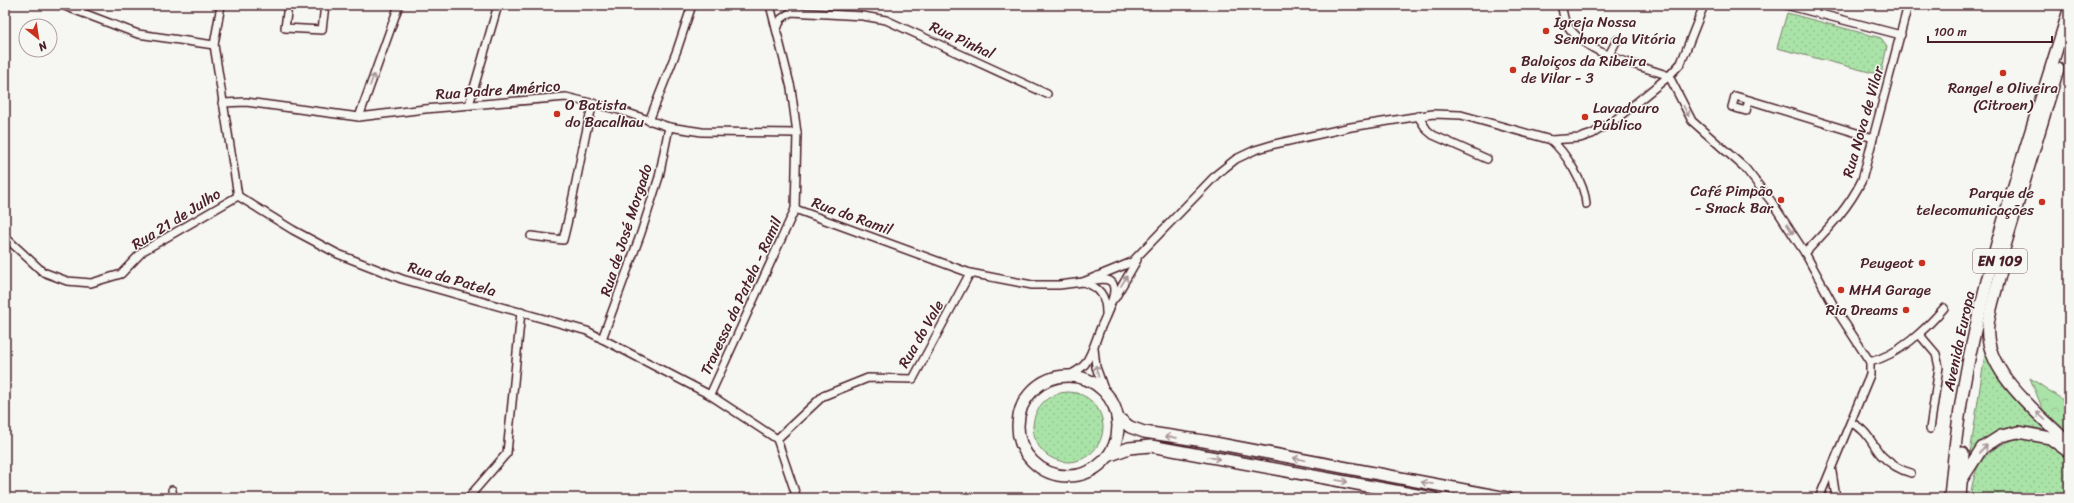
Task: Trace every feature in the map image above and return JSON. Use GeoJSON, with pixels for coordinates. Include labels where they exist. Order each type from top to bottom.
{"type":"FeatureCollection","features":[{"type":"Feature","properties":{"kind":"main road","name":"Avenida Europa"},"geometry":{"type":"LineString","coordinates":[[1950,498],[1962,401],[1970,354],[1984,293],[2030,132],[2069,10]]}},
{"type":"Feature","properties":{"kind":"main road","name":"Avenida Europa"},"geometry":{"type":"LineString","coordinates":[[1960,498],[1964,439],[1977,355],[1997,272],[2069,30]]}},
{"type":"Feature","properties":{"kind":"main road"},"geometry":{"type":"LineString","coordinates":[[2007,238],[1988,325],[1990,343],[1996,363],[2021,397],[2069,444]]}},
{"type":"Feature","properties":{"kind":"main road"},"geometry":{"type":"LineString","coordinates":[[1067,376],[1082,378],[1095,383],[1105,392],[1113,404],[1117,417],[1118,431],[1108,456],[1099,465],[1087,472],[1075,476],[1061,476],[1048,472],[1035,465],[1025,453],[1019,439],[1017,424],[1020,409],[1027,396],[1038,385],[1052,378],[1067,376]]}},
{"type":"Feature","properties":{"kind":"main road"},"geometry":{"type":"LineString","coordinates":[[1117,417],[1130,427],[1144,432],[1212,443],[1507,498]]}},
{"type":"Feature","properties":{"kind":"main road"},"geometry":{"type":"LineString","coordinates":[[1960,481],[1982,448],[2001,436],[2018,432],[2050,438],[2069,452]]}},
{"type":"Feature","properties":{"kind":"main road"},"geometry":{"type":"LineString","coordinates":[[1108,456],[1129,448],[1151,446],[1433,498]]}},
{"type":"Feature","properties":{"kind":"street"},"geometry":{"type":"LineString","coordinates":[[62,5],[138,34],[214,45]]}},
{"type":"Feature","properties":{"kind":"street"},"geometry":{"type":"LineString","coordinates":[[222,5],[214,45],[222,103],[238,196]]}},
{"type":"Feature","properties":{"kind":"street"},"geometry":{"type":"LineString","coordinates":[[288,5],[285,28],[322,30],[325,5]]}},
{"type":"Feature","properties":{"kind":"street"},"geometry":{"type":"LineString","coordinates":[[359,117],[399,5]]}},
{"type":"Feature","properties":{"kind":"street"},"geometry":{"type":"LineString","coordinates":[[469,105],[498,5]]}},
{"type":"Feature","properties":{"kind":"street"},"geometry":{"type":"LineString","coordinates":[[649,122],[677,50],[692,5]]}},
{"type":"Feature","properties":{"kind":"street","name":"Rua do Ramil"},"geometry":{"type":"LineString","coordinates":[[770,5],[791,88],[797,133],[795,208],[970,274],[1032,285],[1059,285],[1083,282]]}},
{"type":"Feature","properties":{"kind":"street"},"geometry":{"type":"LineString","coordinates":[[1561,5],[1566,23],[1580,39],[1609,55],[1669,76],[1692,121],[1745,168],[1771,201],[1805,253],[1841,319],[1870,362],[1870,375],[1832,470],[1819,498]]}},
{"type":"Feature","properties":{"kind":"street"},"geometry":{"type":"LineString","coordinates":[[1067,376],[1076,372],[1084,364],[1094,348],[1106,315],[1139,256],[1207,183],[1236,159],[1255,150],[1275,144],[1351,127],[1418,116],[1445,114],[1461,115],[1551,140],[1580,138],[1604,128],[1669,76],[1681,63],[1704,5]]}},
{"type":"Feature","properties":{"kind":"street"},"geometry":{"type":"LineString","coordinates":[[1786,5],[1901,35]]}},
{"type":"Feature","properties":{"kind":"street","name":"Rua Nova de Vilar"},"geometry":{"type":"LineString","coordinates":[[1805,253],[1840,216],[1852,200],[1862,180],[1908,5]]}},
{"type":"Feature","properties":{"kind":"street","name":"Rua Pinhal"},"geometry":{"type":"LineString","coordinates":[[776,29],[781,19],[791,12],[863,16],[886,20],[1047,94]]}},
{"type":"Feature","properties":{"kind":"street"},"geometry":{"type":"LineString","coordinates":[[1609,55],[1617,40]]}},
{"type":"Feature","properties":{"kind":"street","name":"Rua Padre Américo"},"geometry":{"type":"LineString","coordinates":[[222,103],[246,102],[359,117],[469,105],[566,97],[619,110],[649,122],[669,127],[702,132],[797,133]]}},
{"type":"Feature","properties":{"kind":"street"},"geometry":{"type":"LineString","coordinates":[[1749,100],[1873,138]]}},
{"type":"Feature","properties":{"kind":"street"},"geometry":{"type":"LineString","coordinates":[[531,236],[563,240],[573,202],[583,140],[593,104]]}},
{"type":"Feature","properties":{"kind":"street"},"geometry":{"type":"LineString","coordinates":[[1418,116],[1427,130],[1433,135],[1487,159]]}},
{"type":"Feature","properties":{"kind":"street","name":"Rua de José Morgado"},"geometry":{"type":"LineString","coordinates":[[602,339],[659,178],[669,127]]}},
{"type":"Feature","properties":{"kind":"street"},"geometry":{"type":"LineString","coordinates":[[1551,140],[1564,155],[1585,194],[1586,204]]}},
{"type":"Feature","properties":{"kind":"street","name":"Rua 21 de Julho"},"geometry":{"type":"LineString","coordinates":[[5,237],[43,272],[67,281],[91,283],[120,274],[143,251],[238,196]]}},
{"type":"Feature","properties":{"kind":"street","name":"Rua da Patela"},"geometry":{"type":"LineString","coordinates":[[238,196],[287,226],[338,254],[402,279],[587,331],[710,395],[777,439]]}},
{"type":"Feature","properties":{"kind":"street","name":"Travessa da Patela - Ramil"},"geometry":{"type":"LineString","coordinates":[[710,395],[795,208]]}},
{"type":"Feature","properties":{"kind":"street"},"geometry":{"type":"LineString","coordinates":[[1083,282],[1122,267],[1139,256]]}},
{"type":"Feature","properties":{"kind":"street","name":"Rua do Vale"},"geometry":{"type":"LineString","coordinates":[[777,439],[823,396],[868,378],[913,379],[970,274]]}},
{"type":"Feature","properties":{"kind":"street"},"geometry":{"type":"LineString","coordinates":[[1083,282],[1101,279],[1108,280],[1113,284],[1114,291],[1111,306]]}},
{"type":"Feature","properties":{"kind":"street"},"geometry":{"type":"LineString","coordinates":[[1083,282],[1095,286],[1103,295],[1106,305],[1106,315]]}},
{"type":"Feature","properties":{"kind":"street"},"geometry":{"type":"LineString","coordinates":[[1870,362],[1880,360],[1896,352],[1919,334],[1944,308]]}},
{"type":"Feature","properties":{"kind":"street"},"geometry":{"type":"LineString","coordinates":[[468,498],[507,453],[521,312]]}},
{"type":"Feature","properties":{"kind":"street"},"geometry":{"type":"LineString","coordinates":[[1919,334],[1936,354],[1939,367],[1930,429]]}},
{"type":"Feature","properties":{"kind":"street"},"geometry":{"type":"LineString","coordinates":[[1094,348],[1096,367],[1105,392]]}},
{"type":"Feature","properties":{"kind":"street"},"geometry":{"type":"LineString","coordinates":[[1851,423],[1858,426],[1868,435],[1881,455],[1893,465],[1911,473]]}},
{"type":"Feature","properties":{"kind":"street"},"geometry":{"type":"LineString","coordinates":[[777,439],[797,498]]}},
{"type":"Feature","properties":{"kind":"street"},"geometry":{"type":"LineString","coordinates":[[1832,470],[1836,498]]}},
{"type":"Feature","properties":{"kind":"green space"},"geometry":{"type":"Polygon","coordinates":[[[1787,13],[1881,38],[1887,46],[1881,75],[1777,48],[1787,13]]]}},
{"type":"Feature","properties":{"kind":"green space"},"geometry":{"type":"Polygon","coordinates":[[[1986,347],[2056,435],[2031,427],[2009,427],[1990,436],[1970,454],[1986,347]]]}},
{"type":"Feature","properties":{"kind":"green space"},"geometry":{"type":"Polygon","coordinates":[[[2030,378],[2069,404],[2069,433],[2043,410],[2030,378]]]}},
{"type":"Feature","properties":{"kind":"green space"},"geometry":{"type":"Polygon","coordinates":[[[1068,392],[1081,395],[1093,402],[1100,414],[1103,427],[1100,440],[1093,452],[1081,459],[1068,462],[1055,459],[1043,452],[1036,440],[1033,427],[1036,414],[1043,402],[1055,395],[1068,392]]]}},
{"type":"Feature","properties":{"kind":"green space"},"geometry":{"type":"Polygon","coordinates":[[[2015,439],[2045,442],[2057,449],[2069,460],[2069,498],[1970,498],[1974,476],[1982,460],[1995,448],[2015,439]]]}},
{"type":"Feature","properties":{"kind":"place","name":"Igreja Nossa Senhora da Vitória"},"geometry":{"type":"Point","coordinates":[1546,31]}},
{"type":"Feature","properties":{"kind":"place","name":"Baloiços da Ribeira de Vilar - 3"},"geometry":{"type":"Point","coordinates":[1513,70]}},
{"type":"Feature","properties":{"kind":"place","name":"Rangel e Oliveira (Citroen)"},"geometry":{"type":"Point","coordinates":[2003,73]}},
{"type":"Feature","properties":{"kind":"place","name":"O Batista do Bacalhau"},"geometry":{"type":"Point","coordinates":[557,114]}},
{"type":"Feature","properties":{"kind":"place","name":"Lavadouro Público"},"geometry":{"type":"Point","coordinates":[1585,117]}},
{"type":"Feature","properties":{"kind":"place","name":"Café Pimpão - Snack Bar"},"geometry":{"type":"Point","coordinates":[1781,200]}},
{"type":"Feature","properties":{"kind":"place","name":"Parque de telecomunicações"},"geometry":{"type":"Point","coordinates":[2042,202]}},
{"type":"Feature","properties":{"kind":"place","name":"Peugeot"},"geometry":{"type":"Point","coordinates":[1922,263]}},
{"type":"Feature","properties":{"kind":"place","name":"MHA Garage"},"geometry":{"type":"Point","coordinates":[1841,290]}},
{"type":"Feature","properties":{"kind":"place","name":"Ria Dreams"},"geometry":{"type":"Point","coordinates":[1906,310]}}]}
